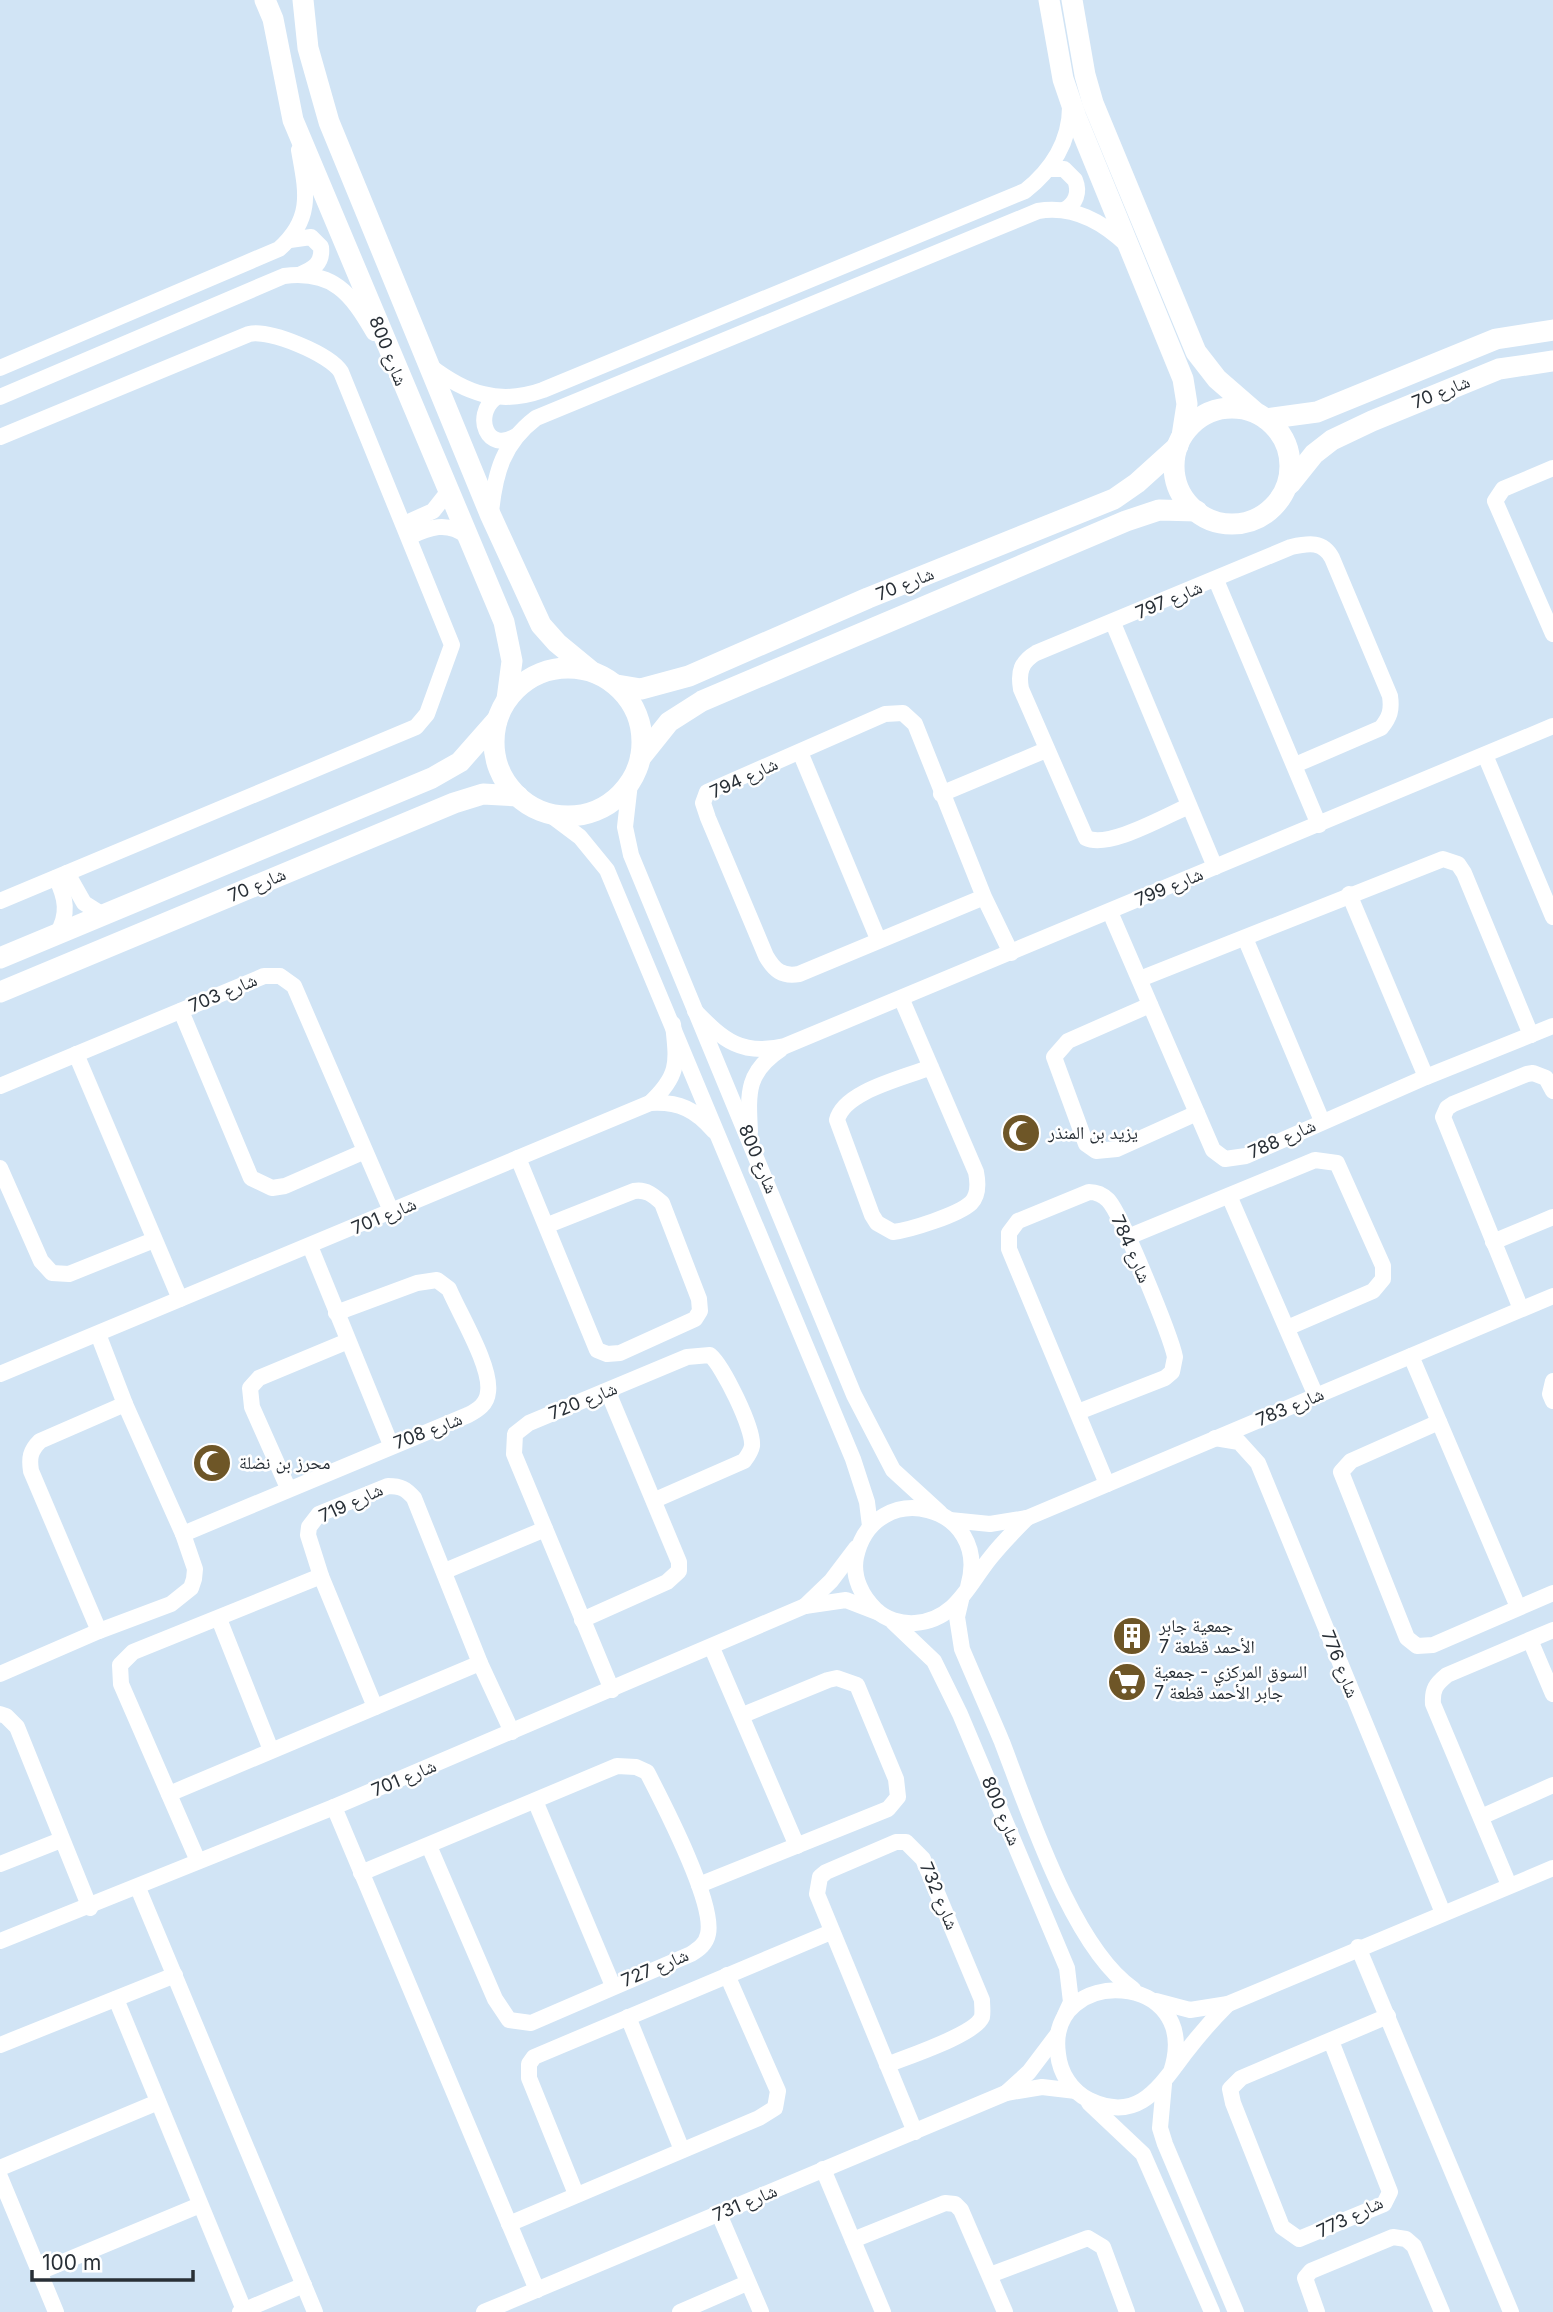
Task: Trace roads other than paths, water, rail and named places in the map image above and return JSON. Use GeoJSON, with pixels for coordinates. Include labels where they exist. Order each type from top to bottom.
{"type":"FeatureCollection","features":[{"type":"Feature","properties":{"kind":"main road","name":"شارع 800"},"geometry":{"type":"LineString","coordinates":[[265,0],[273,19],[293,120],[510,643],[512,680],[507,699]]}},
{"type":"Feature","properties":{"kind":"main road","name":"شارع 800"},"geometry":{"type":"LineString","coordinates":[[303,0],[308,48],[329,122],[490,514],[541,625],[557,643],[591,671]]}},
{"type":"Feature","properties":{"kind":"main road"},"geometry":{"type":"LineString","coordinates":[[1049,0],[1070,101],[1184,379],[1187,404],[1175,475],[1183,495],[1197,511],[1221,522],[1247,522],[1259,517],[1279,500],[1289,476],[1288,451],[1276,428],[1217,379],[1196,352],[1093,103],[1084,75],[1072,0]]}},
{"type":"Feature","properties":{"kind":"main road","name":"شارع 70"},"geometry":{"type":"LineString","coordinates":[[1261,416],[1317,412],[1496,339],[1553,330]]}},
{"type":"Feature","properties":{"kind":"main road"},"geometry":{"type":"LineString","coordinates":[[1499,369],[1521,353],[1553,348]]}},
{"type":"Feature","properties":{"kind":"main road","name":"شارع 70"},"geometry":{"type":"LineString","coordinates":[[1279,500],[1302,465],[1332,440],[1499,369],[1553,361]]}},
{"type":"Feature","properties":{"kind":"main road"},"geometry":{"type":"LineString","coordinates":[[1180,441],[1192,423],[1206,414],[1231,408],[1261,416]]}},
{"type":"Feature","properties":{"kind":"main road","name":"شارع 70"},"geometry":{"type":"LineString","coordinates":[[617,685],[641,689],[689,676],[868,598],[1114,499],[1146,475],[1180,441]]}},
{"type":"Feature","properties":{"kind":"main road","name":"شارع 70"},"geometry":{"type":"LineString","coordinates":[[641,757],[668,722],[715,695],[1126,521],[1159,510],[1197,511]]}},
{"type":"Feature","properties":{"kind":"main road"},"geometry":{"type":"LineString","coordinates":[[560,668],[591,671],[617,685],[628,697],[639,718],[643,741],[641,757],[630,783],[608,804],[579,815],[548,813],[517,796],[503,778],[495,755],[497,720],[507,699],[530,678],[560,668]]}},
{"type":"Feature","properties":{"kind":"main road","name":"شارع 70"},"geometry":{"type":"LineString","coordinates":[[0,958],[432,778],[460,762],[497,720]]}},
{"type":"Feature","properties":{"kind":"main road","name":"شارع 70"},"geometry":{"type":"LineString","coordinates":[[0,992],[454,803],[483,794],[517,796]]}},
{"type":"Feature","properties":{"kind":"street"},"geometry":{"type":"LineString","coordinates":[[429,365],[460,387],[495,398],[519,397],[556,385],[1025,191],[1048,169],[1064,142],[1070,101]]}},
{"type":"Feature","properties":{"kind":"street"},"geometry":{"type":"LineString","coordinates":[[290,240],[301,219],[307,194],[293,120]]}},
{"type":"Feature","properties":{"kind":"street"},"geometry":{"type":"LineString","coordinates":[[1048,169],[1064,169],[1075,180],[1077,195],[1072,204],[1064,210]]}},
{"type":"Feature","properties":{"kind":"street"},"geometry":{"type":"LineString","coordinates":[[495,398],[484,412],[484,429],[495,440],[506,441],[516,436],[536,418],[1030,214],[1064,210],[1099,223],[1128,246]]}},
{"type":"Feature","properties":{"kind":"street"},"geometry":{"type":"LineString","coordinates":[[0,368],[267,256],[290,240],[311,237],[321,247],[321,259],[317,266],[299,275],[269,282],[0,397]]}},
{"type":"Feature","properties":{"kind":"street"},"geometry":{"type":"LineString","coordinates":[[299,275],[314,276],[342,288],[355,301],[396,370]]}},
{"type":"Feature","properties":{"kind":"street"},"geometry":{"type":"LineString","coordinates":[[0,437],[249,334],[265,333],[325,357],[339,368],[452,645],[450,657],[421,724],[0,901]]}},
{"type":"Feature","properties":{"kind":"street"},"geometry":{"type":"LineString","coordinates":[[490,514],[498,468],[516,436]]}},
{"type":"Feature","properties":{"kind":"street"},"geometry":{"type":"LineString","coordinates":[[1553,468],[1503,489],[1495,501],[1553,634]]}},
{"type":"Feature","properties":{"kind":"street"},"geometry":{"type":"LineString","coordinates":[[407,531],[433,511],[448,492]]}},
{"type":"Feature","properties":{"kind":"street"},"geometry":{"type":"LineString","coordinates":[[407,531],[442,526],[456,529],[467,536]]}},
{"type":"Feature","properties":{"kind":"street","name":"شارع 797"},"geometry":{"type":"LineString","coordinates":[[1189,806],[1115,838],[1094,842],[1086,838],[1021,688],[1020,669],[1026,660],[1036,653],[1306,543],[1327,549],[1332,558],[1392,708],[1389,719],[1381,728],[1295,765]]}},
{"type":"Feature","properties":{"kind":"street"},"geometry":{"type":"LineString","coordinates":[[1216,580],[1319,825]]}},
{"type":"Feature","properties":{"kind":"street"},"geometry":{"type":"LineString","coordinates":[[1113,623],[1214,867]]}},
{"type":"Feature","properties":{"kind":"street","name":"شارع 794"},"geometry":{"type":"LineString","coordinates":[[984,897],[791,975],[773,968],[708,818],[703,803],[706,792],[885,714],[903,713],[915,724],[984,897],[1011,953]]}},
{"type":"Feature","properties":{"kind":"street","name":"شارع 799"},"geometry":{"type":"LineString","coordinates":[[695,1011],[720,1035],[747,1050],[785,1046],[902,1000],[1553,726]]}},
{"type":"Feature","properties":{"kind":"street"},"geometry":{"type":"LineString","coordinates":[[941,794],[1046,750]]}},
{"type":"Feature","properties":{"kind":"street"},"geometry":{"type":"LineString","coordinates":[[800,752],[878,939]]}},
{"type":"Feature","properties":{"kind":"street"},"geometry":{"type":"LineString","coordinates":[[1485,755],[1553,917]]}},
{"type":"Feature","properties":{"kind":"street","name":"شارع 800"},"geometry":{"type":"LineString","coordinates":[[630,783],[625,816],[627,839],[695,1011],[878,1445],[904,1483],[945,1516]]}},
{"type":"Feature","properties":{"kind":"street","name":"شارع 800"},"geometry":{"type":"LineString","coordinates":[[548,813],[580,838],[607,870],[853,1459],[867,1502],[870,1526]]}},
{"type":"Feature","properties":{"kind":"street"},"geometry":{"type":"LineString","coordinates":[[1140,979],[1432,861],[1443,859],[1458,864],[1531,1035]]}},
{"type":"Feature","properties":{"kind":"street"},"geometry":{"type":"LineString","coordinates":[[62,875],[83,903],[103,915]]}},
{"type":"Feature","properties":{"kind":"street"},"geometry":{"type":"LineString","coordinates":[[57,934],[64,919],[66,903],[62,875]]}},
{"type":"Feature","properties":{"kind":"street"},"geometry":{"type":"LineString","coordinates":[[1349,894],[1426,1077]]}},
{"type":"Feature","properties":{"kind":"street","name":"شارع 788"},"geometry":{"type":"LineString","coordinates":[[1110,912],[1213,1150],[1225,1159],[1246,1156],[1322,1121],[1553,1026]]}},
{"type":"Feature","properties":{"kind":"street"},"geometry":{"type":"LineString","coordinates":[[1245,938],[1322,1121]]}},
{"type":"Feature","properties":{"kind":"street","name":"شارع 703"},"geometry":{"type":"LineString","coordinates":[[0,1086],[272,974],[288,981],[391,1213]]}},
{"type":"Feature","properties":{"kind":"street"},"geometry":{"type":"LineString","coordinates":[[902,1000],[931,1067],[976,1172],[976,1195],[962,1209],[893,1232],[877,1223],[872,1215],[837,1120],[840,1109],[857,1096],[931,1067]]}},
{"type":"Feature","properties":{"kind":"street"},"geometry":{"type":"LineString","coordinates":[[1150,1005],[1068,1041],[1054,1057],[1086,1144],[1096,1151],[1117,1149],[1197,1113]]}},
{"type":"Feature","properties":{"kind":"street"},"geometry":{"type":"LineString","coordinates":[[181,1011],[251,1178],[272,1188],[285,1186],[363,1152]]}},
{"type":"Feature","properties":{"kind":"street","name":"شارع 701"},"geometry":{"type":"LineString","coordinates":[[0,1374],[650,1103],[665,1090],[675,1072],[673,1024]]}},
{"type":"Feature","properties":{"kind":"street","name":"شارع 799"},"geometry":{"type":"LineString","coordinates":[[751,1142],[750,1088],[755,1071],[785,1046]]}},
{"type":"Feature","properties":{"kind":"street"},"geometry":{"type":"LineString","coordinates":[[76,1054],[180,1299]]}},
{"type":"Feature","properties":{"kind":"street"},"geometry":{"type":"LineString","coordinates":[[1521,1309],[1444,1125],[1445,1112],[1453,1104],[1527,1074],[1546,1078],[1553,1091]]}},
{"type":"Feature","properties":{"kind":"street","name":"شارع 701"},"geometry":{"type":"LineString","coordinates":[[650,1103],[669,1102],[686,1107],[703,1118],[722,1140]]}},
{"type":"Feature","properties":{"kind":"street"},"geometry":{"type":"LineString","coordinates":[[518,1158],[548,1225],[597,1350],[607,1354],[620,1353],[695,1319],[700,1311],[699,1299],[662,1203],[653,1195],[642,1190],[634,1191],[548,1225]]}},
{"type":"Feature","properties":{"kind":"street"},"geometry":{"type":"LineString","coordinates":[[1128,1237],[1230,1198],[1315,1160],[1331,1161],[1342,1169],[1383,1266],[1383,1279],[1373,1292],[1287,1328]]}},
{"type":"Feature","properties":{"kind":"street"},"geometry":{"type":"LineString","coordinates":[[2,1179],[41,1261],[52,1273],[69,1274],[154,1240]]}},
{"type":"Feature","properties":{"kind":"street","name":"شارع 784"},"geometry":{"type":"LineString","coordinates":[[1078,1412],[1166,1378],[1174,1365],[1173,1348],[1128,1237],[1107,1199],[1089,1192],[1018,1221],[1009,1233],[1009,1249],[1107,1484]]}},
{"type":"Feature","properties":{"kind":"street"},"geometry":{"type":"LineString","coordinates":[[1230,1198],[1316,1396]]}},
{"type":"Feature","properties":{"kind":"street"},"geometry":{"type":"LineString","coordinates":[[1493,1242],[1553,1217]]}},
{"type":"Feature","properties":{"kind":"street"},"geometry":{"type":"LineString","coordinates":[[310,1246],[391,1445]]}},
{"type":"Feature","properties":{"kind":"street","name":"شارع 708"},"geometry":{"type":"LineString","coordinates":[[183,1534],[478,1410],[486,1400],[488,1377],[449,1289],[437,1280],[417,1283],[337,1313]]}},
{"type":"Feature","properties":{"kind":"street","name":"شارع 783"},"geometry":{"type":"LineString","coordinates":[[945,1516],[990,1524],[1027,1518],[1553,1296]]}},
{"type":"Feature","properties":{"kind":"street"},"geometry":{"type":"LineString","coordinates":[[0,1674],[99,1631],[172,1604],[191,1588],[195,1569],[183,1534],[125,1404],[98,1334]]}},
{"type":"Feature","properties":{"kind":"street"},"geometry":{"type":"LineString","coordinates":[[288,1488],[252,1407],[250,1388],[259,1378],[348,1341]]}},
{"type":"Feature","properties":{"kind":"street","name":"شارع 720"},"geometry":{"type":"LineString","coordinates":[[612,1690],[514,1454],[515,1434],[529,1423],[700,1354],[710,1355],[723,1369],[749,1433],[752,1444],[750,1453],[744,1461],[655,1500]]}},
{"type":"Feature","properties":{"kind":"street"},"geometry":{"type":"LineString","coordinates":[[1411,1356],[1518,1607]]}},
{"type":"Feature","properties":{"kind":"street"},"geometry":{"type":"LineString","coordinates":[[1553,1381],[1550,1394],[1553,1401]]}},
{"type":"Feature","properties":{"kind":"street"},"geometry":{"type":"LineString","coordinates":[[582,1620],[675,1577],[679,1562],[608,1392]]}},
{"type":"Feature","properties":{"kind":"street"},"geometry":{"type":"LineString","coordinates":[[99,1631],[32,1471],[30,1460],[40,1441],[125,1404]]}},
{"type":"Feature","properties":{"kind":"street"},"geometry":{"type":"LineString","coordinates":[[1439,1422],[1351,1461],[1341,1472],[1407,1638],[1417,1646],[1433,1645],[1553,1593]]}},
{"type":"Feature","properties":{"kind":"street","name":"شارع 776"},"geometry":{"type":"LineString","coordinates":[[1215,1438],[1239,1442],[1258,1463],[1443,1913]]}},
{"type":"Feature","properties":{"kind":"street","name":"شارع 719"},"geometry":{"type":"LineString","coordinates":[[375,1707],[321,1576],[308,1535],[313,1520],[319,1514],[388,1486],[403,1487],[414,1498],[480,1663],[512,1732]]}},
{"type":"Feature","properties":{"kind":"street"},"geometry":{"type":"LineString","coordinates":[[903,1508],[922,1508],[945,1516],[959,1528],[970,1550],[972,1575],[965,1594],[947,1614],[928,1622],[908,1624],[883,1615],[865,1598],[857,1581],[855,1562],[859,1544],[870,1526],[885,1514],[903,1508]]}},
{"type":"Feature","properties":{"kind":"street","name":"شارع 783"},"geometry":{"type":"LineString","coordinates":[[965,1594],[990,1558],[1027,1518]]}},
{"type":"Feature","properties":{"kind":"street"},"geometry":{"type":"LineString","coordinates":[[445,1571],[545,1529]]}},
{"type":"Feature","properties":{"kind":"street","name":"شارع 701"},"geometry":{"type":"LineString","coordinates":[[805,1606],[831,1581],[859,1544]]}},
{"type":"Feature","properties":{"kind":"street"},"geometry":{"type":"LineString","coordinates":[[198,1861],[121,1684],[120,1665],[133,1652],[321,1576]]}},
{"type":"Feature","properties":{"kind":"street","name":"شارع 800"},"geometry":{"type":"LineString","coordinates":[[965,1594],[957,1617],[962,1649],[1064,1893],[1093,1949],[1118,1978],[1144,1995]]}},
{"type":"Feature","properties":{"kind":"street","name":"شارع 701"},"geometry":{"type":"LineString","coordinates":[[0,1941],[90,1908],[198,1861],[334,1807],[712,1648],[805,1606],[846,1600],[883,1615]]}},
{"type":"Feature","properties":{"kind":"street","name":"شارع 800"},"geometry":{"type":"LineString","coordinates":[[883,1615],[914,1639],[934,1661],[960,1714],[1067,1968],[1070,2002],[1061,2027]]}},
{"type":"Feature","properties":{"kind":"street"},"geometry":{"type":"LineString","coordinates":[[219,1619],[271,1750]]}},
{"type":"Feature","properties":{"kind":"street"},"geometry":{"type":"LineString","coordinates":[[1509,1885],[1433,1704],[1433,1693],[1436,1684],[1447,1675],[1553,1630]]}},
{"type":"Feature","properties":{"kind":"street"},"geometry":{"type":"LineString","coordinates":[[1530,1640],[1553,1694]]}},
{"type":"Feature","properties":{"kind":"street"},"geometry":{"type":"LineString","coordinates":[[712,1648],[797,1846]]}},
{"type":"Feature","properties":{"kind":"street"},"geometry":{"type":"LineString","coordinates":[[169,1794],[480,1663]]}},
{"type":"Feature","properties":{"kind":"street"},"geometry":{"type":"LineString","coordinates":[[699,1885],[888,1809],[898,1797],[896,1779],[861,1690],[837,1678],[743,1716]]}},
{"type":"Feature","properties":{"kind":"street"},"geometry":{"type":"LineString","coordinates":[[0,1714],[18,1727],[90,1908]]}},
{"type":"Feature","properties":{"kind":"street","name":"شارع 727"},"geometry":{"type":"LineString","coordinates":[[361,1873],[536,1803],[617,1766],[636,1767],[650,1779],[699,1885],[709,1928],[708,1937],[700,1948],[531,2023],[509,2021],[495,1999],[429,1846]]}},
{"type":"Feature","properties":{"kind":"street"},"geometry":{"type":"LineString","coordinates":[[1481,1816],[1553,1785]]}},
{"type":"Feature","properties":{"kind":"street"},"geometry":{"type":"LineString","coordinates":[[536,1803],[613,1986]]}},
{"type":"Feature","properties":{"kind":"street"},"geometry":{"type":"LineString","coordinates":[[334,1807],[537,2290]]}},
{"type":"Feature","properties":{"kind":"street"},"geometry":{"type":"LineString","coordinates":[[0,1864],[61,1840]]}},
{"type":"Feature","properties":{"kind":"street","name":"شارع 732"},"geometry":{"type":"LineString","coordinates":[[887,2065],[971,2030],[981,2018],[982,2000],[919,1851],[906,1842],[896,1842],[826,1872],[820,1878],[817,1894],[831,1932],[915,2132]]}},
{"type":"Feature","properties":{"kind":"street"},"geometry":{"type":"LineString","coordinates":[[1212,2312],[1143,2154],[1126,2135],[1079,2094],[1059,2064],[1061,2027],[1082,1999],[1109,1989],[1144,1995],[1190,2010],[1228,2004],[1358,1947],[1553,1868]]}},
{"type":"Feature","properties":{"kind":"street"},"geometry":{"type":"LineString","coordinates":[[138,1888],[316,2312]]}},
{"type":"Feature","properties":{"kind":"street"},"geometry":{"type":"LineString","coordinates":[[576,2194],[529,2078],[529,2064],[541,2053],[831,1932]]}},
{"type":"Feature","properties":{"kind":"street"},"geometry":{"type":"LineString","coordinates":[[1358,1947],[1511,2312]]}},
{"type":"Feature","properties":{"kind":"street"},"geometry":{"type":"LineString","coordinates":[[0,2045],[175,1975]]}},
{"type":"Feature","properties":{"kind":"street"},"geometry":{"type":"LineString","coordinates":[[509,2224],[768,2113],[778,2099],[778,2091],[727,1975]]}},
{"type":"Feature","properties":{"kind":"street"},"geometry":{"type":"LineString","coordinates":[[1144,1995],[1161,2008],[1174,2032],[1175,2059],[1167,2078],[1160,2129],[1236,2312]]}},
{"type":"Feature","properties":{"kind":"street"},"geometry":{"type":"LineString","coordinates":[[116,1998],[242,2311],[304,2285]]}},
{"type":"Feature","properties":{"kind":"street"},"geometry":{"type":"LineString","coordinates":[[1079,2094],[1098,2104],[1116,2107],[1134,2105],[1151,2097],[1206,2027],[1228,2004]]}},
{"type":"Feature","properties":{"kind":"street"},"geometry":{"type":"LineString","coordinates":[[628,2017],[682,2150]]}},
{"type":"Feature","properties":{"kind":"street","name":"شارع 773"},"geometry":{"type":"LineString","coordinates":[[1331,2041],[1390,2192],[1384,2204],[1298,2239],[1282,2227],[1233,2104],[1230,2089],[1241,2078],[1388,2017]]}},
{"type":"Feature","properties":{"kind":"street","name":"شارع 731"},"geometry":{"type":"LineString","coordinates":[[1006,2093],[1029,2072],[1061,2027]]}},
{"type":"Feature","properties":{"kind":"street","name":"شارع 731"},"geometry":{"type":"LineString","coordinates":[[484,2312],[1006,2093],[1042,2087],[1079,2094]]}},
{"type":"Feature","properties":{"kind":"street"},"geometry":{"type":"LineString","coordinates":[[0,2168],[158,2102]]}},
{"type":"Feature","properties":{"kind":"street"},"geometry":{"type":"LineString","coordinates":[[823,2169],[883,2312]]}},
{"type":"Feature","properties":{"kind":"street"},"geometry":{"type":"LineString","coordinates":[[0,2177],[56,2312]]}},
{"type":"Feature","properties":{"kind":"street"},"geometry":{"type":"LineString","coordinates":[[853,2240],[945,2203],[954,2204],[961,2210],[1005,2312]]}},
{"type":"Feature","properties":{"kind":"street"},"geometry":{"type":"LineString","coordinates":[[39,2272],[200,2204]]}},
{"type":"Feature","properties":{"kind":"street"},"geometry":{"type":"LineString","coordinates":[[719,2214],[761,2312]]}},
{"type":"Feature","properties":{"kind":"street"},"geometry":{"type":"LineString","coordinates":[[1317,2312],[1305,2278],[1311,2271],[1393,2237],[1406,2239],[1414,2246],[1442,2312]]}},
{"type":"Feature","properties":{"kind":"street"},"geometry":{"type":"LineString","coordinates":[[990,2275],[1087,2238],[1103,2247],[1127,2312]]}},
{"type":"Feature","properties":{"kind":"street"},"geometry":{"type":"LineString","coordinates":[[680,2312],[747,2283]]}},
{"type":"Feature","properties":{"kind":"place","name":"يزيد بن المنذر"},"geometry":{"type":"Point","coordinates":[1021,1133]}},
{"type":"Feature","properties":{"kind":"place","name":"محرز بن نضلة"},"geometry":{"type":"Point","coordinates":[212,1463]}},
{"type":"Feature","properties":{"kind":"place","name":"جمعية جابر الأحمد قطعة 7"},"geometry":{"type":"Point","coordinates":[1132,1636]}},
{"type":"Feature","properties":{"kind":"place","name":"السوق المركزي - جمعية جابر الأحمد قطعة 7"},"geometry":{"type":"Point","coordinates":[1127,1682]}}]}
